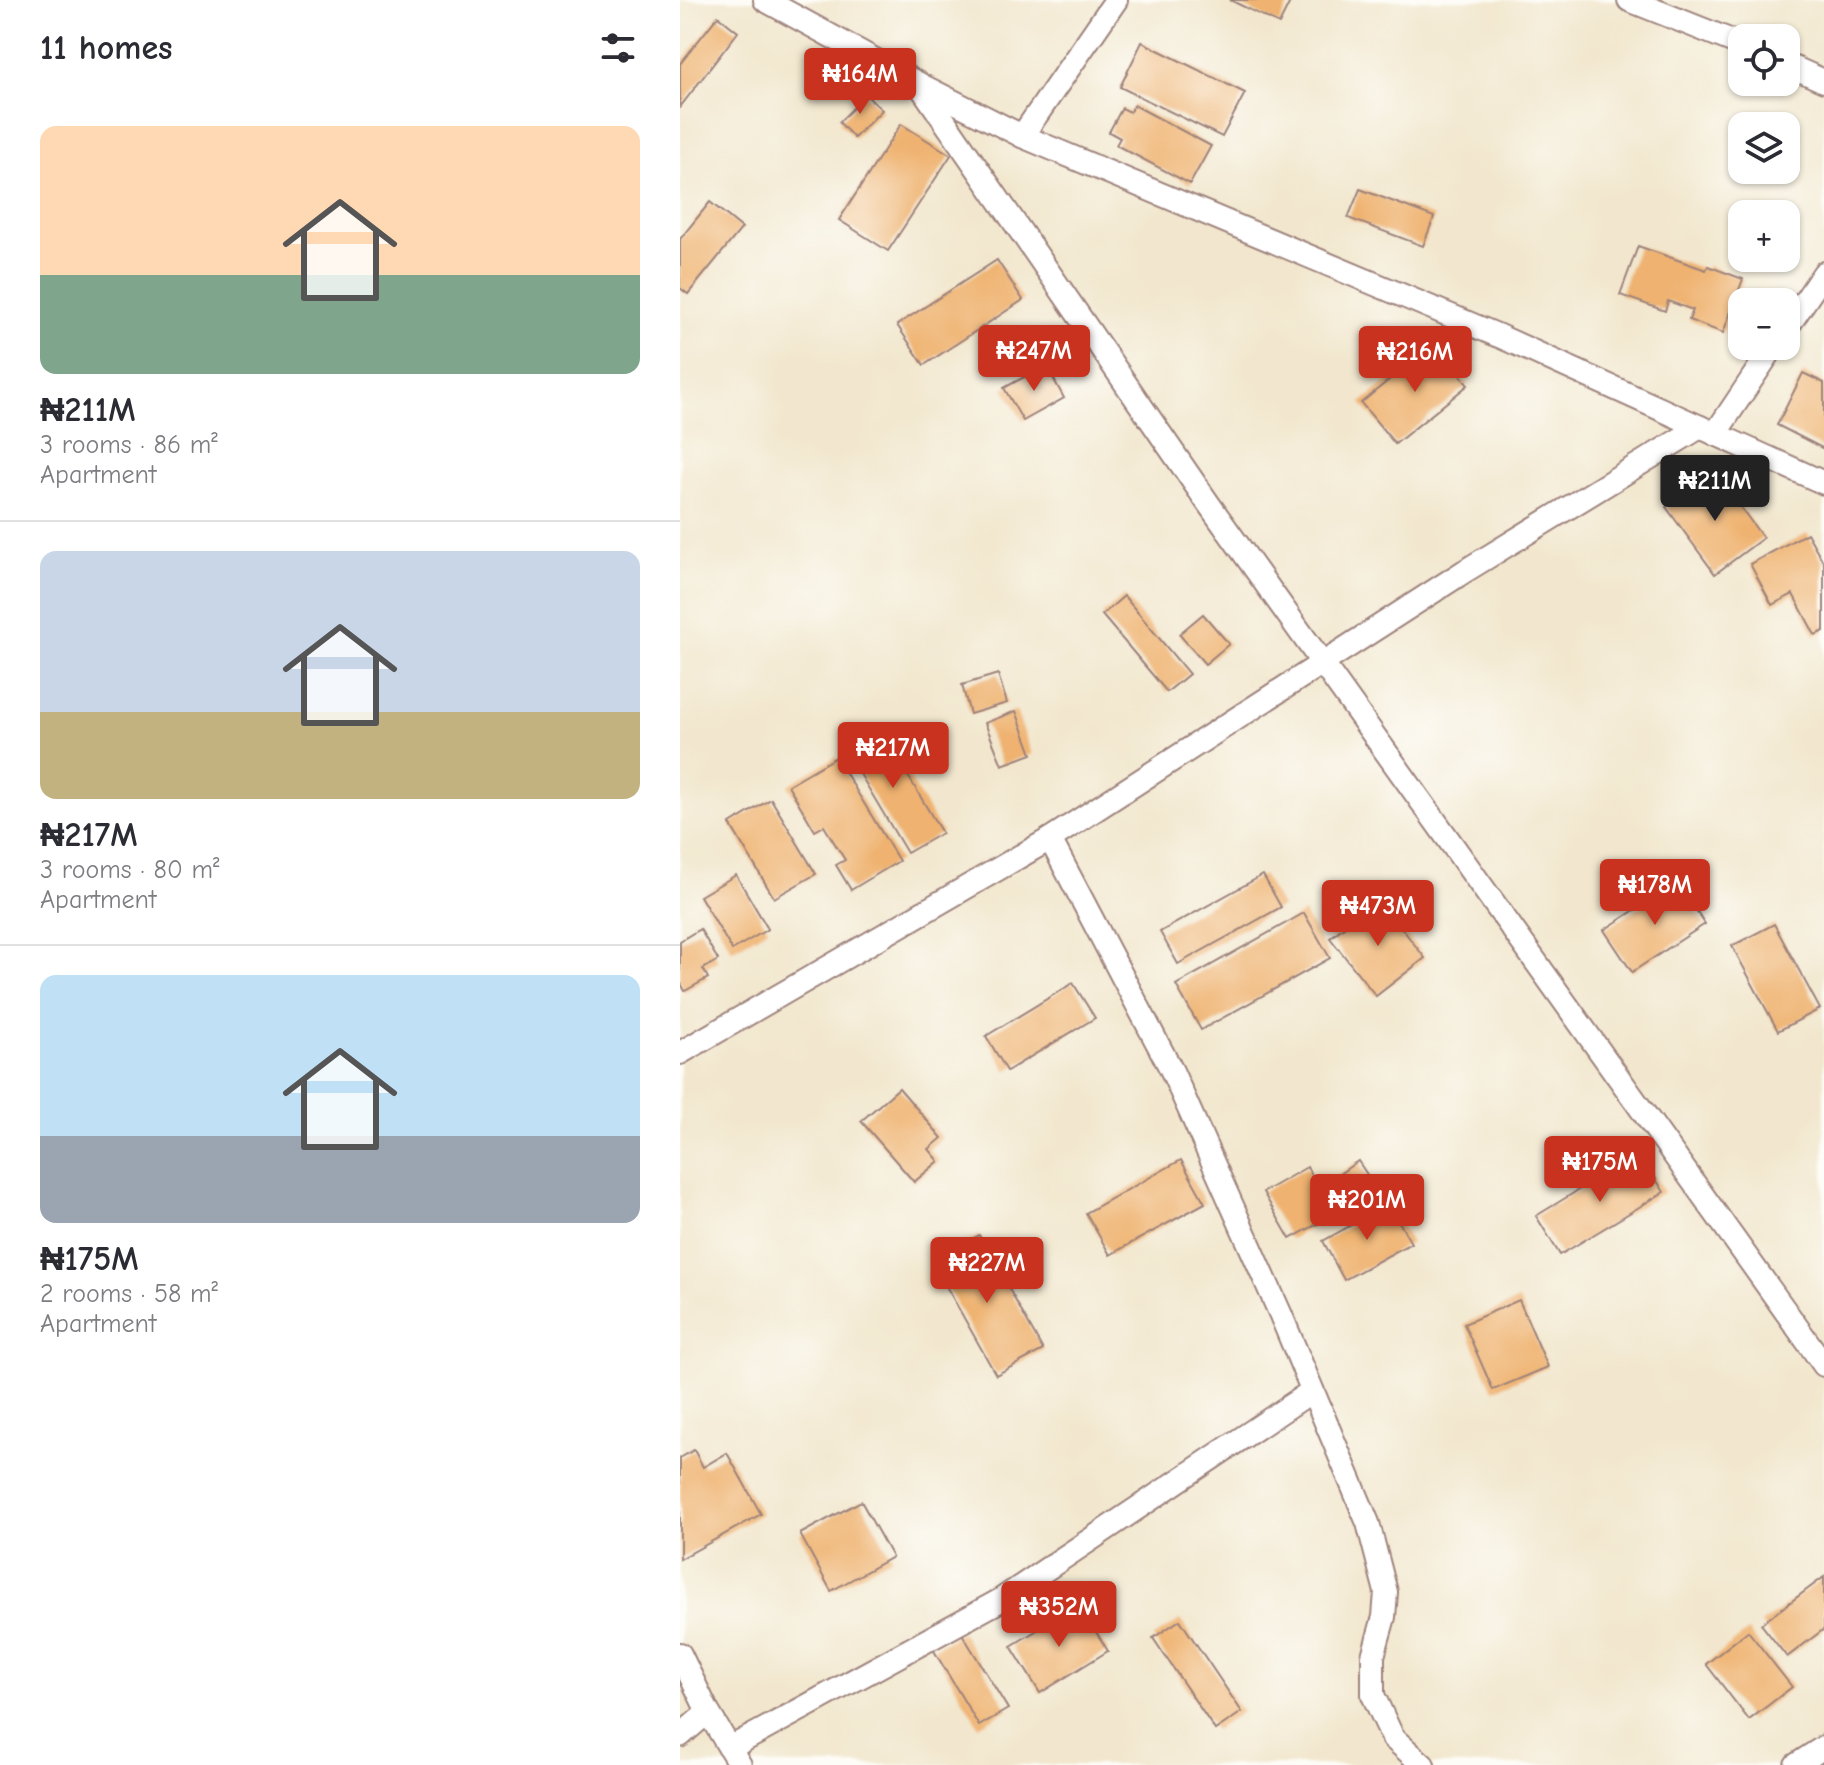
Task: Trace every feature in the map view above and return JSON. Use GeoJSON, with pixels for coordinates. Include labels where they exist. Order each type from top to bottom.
{"type":"FeatureCollection","features":[{"type":"Feature","properties":{"kind":"street"},"geometry":{"type":"LineString","coordinates":[[765,0],[1022,136],[1499,336],[1824,483]]}},
{"type":"Feature","properties":{"kind":"street"},"geometry":{"type":"LineString","coordinates":[[1022,136],[1116,0]]}},
{"type":"Feature","properties":{"kind":"street"},"geometry":{"type":"LineString","coordinates":[[1629,0],[1728,39]]}},
{"type":"Feature","properties":{"kind":"street"},"geometry":{"type":"LineString","coordinates":[[1800,70],[1824,81]]}},
{"type":"Feature","properties":{"kind":"street"},"geometry":{"type":"LineString","coordinates":[[919,84],[1208,503],[1824,1365]]}},
{"type":"Feature","properties":{"kind":"street"},"geometry":{"type":"LineString","coordinates":[[1800,308],[1824,273]]}},
{"type":"Feature","properties":{"kind":"street"},"geometry":{"type":"LineString","coordinates":[[680,1053],[1050,839],[1321,662],[1708,430],[1763,360]]}},
{"type":"Feature","properties":{"kind":"street"},"geometry":{"type":"LineString","coordinates":[[1050,839],[1172,1071],[1368,1523],[1386,1592],[1384,1617],[1373,1656],[1373,1695],[1393,1738],[1423,1765]]}},
{"type":"Feature","properties":{"kind":"street"},"geometry":{"type":"LineString","coordinates":[[680,1654],[708,1712],[735,1757],[999,1601],[1312,1391]]}},
{"type":"Feature","properties":{"kind":"street"},"geometry":{"type":"LineString","coordinates":[[680,1736],[708,1712]]}},
{"type":"Feature","properties":{"kind":"street"},"geometry":{"type":"LineString","coordinates":[[1796,1765],[1824,1747]]}},
{"type":"Feature","properties":{"kind":"building"},"geometry":{"type":"Polygon","coordinates":[[[1230,0],[1291,0],[1279,24],[1230,0]]]}},
{"type":"Feature","properties":{"kind":"building"},"geometry":{"type":"Polygon","coordinates":[[[718,16],[738,32],[680,107],[680,64],[718,16]]]}},
{"type":"Feature","properties":{"kind":"building"},"geometry":{"type":"Polygon","coordinates":[[[1142,42],[1245,93],[1222,137],[1120,87],[1142,42]]]}},
{"type":"Feature","properties":{"kind":"building"},"geometry":{"type":"Polygon","coordinates":[[[866,95],[882,110],[854,138],[839,122],[866,95]]]}},
{"type":"Feature","properties":{"kind":"building"},"geometry":{"type":"Polygon","coordinates":[[[1134,105],[1211,146],[1190,184],[1116,145],[1120,138],[1109,132],[1122,108],[1130,112],[1134,105]]]}},
{"type":"Feature","properties":{"kind":"building"},"geometry":{"type":"Polygon","coordinates":[[[901,124],[951,155],[888,251],[839,220],[901,124]]]}},
{"type":"Feature","properties":{"kind":"building"},"geometry":{"type":"Polygon","coordinates":[[[1360,189],[1434,217],[1423,246],[1348,218],[1360,189]]]}},
{"type":"Feature","properties":{"kind":"building"},"geometry":{"type":"Polygon","coordinates":[[[710,202],[742,228],[688,294],[680,288],[680,239],[710,202]]]}},
{"type":"Feature","properties":{"kind":"building"},"geometry":{"type":"Polygon","coordinates":[[[1638,246],[1706,270],[1708,266],[1743,279],[1740,288],[1728,288],[1728,320],[1723,333],[1689,320],[1693,310],[1668,301],[1665,311],[1620,295],[1638,246]]]}},
{"type":"Feature","properties":{"kind":"building"},"geometry":{"type":"Polygon","coordinates":[[[997,260],[1023,300],[924,365],[897,325],[997,260]]]}},
{"type":"Feature","properties":{"kind":"building"},"geometry":{"type":"Polygon","coordinates":[[[1434,343],[1468,385],[1395,444],[1361,403],[1434,343]]]}},
{"type":"Feature","properties":{"kind":"building"},"geometry":{"type":"Polygon","coordinates":[[[1046,365],[1064,398],[1023,421],[1004,388],[1046,365]]]}},
{"type":"Feature","properties":{"kind":"building"},"geometry":{"type":"Polygon","coordinates":[[[1803,373],[1824,383],[1824,449],[1777,425],[1803,373]]]}},
{"type":"Feature","properties":{"kind":"building"},"geometry":{"type":"Polygon","coordinates":[[[1715,472],[1763,538],[1715,574],[1666,507],[1715,472]]]}},
{"type":"Feature","properties":{"kind":"building"},"geometry":{"type":"Polygon","coordinates":[[[1807,533],[1824,563],[1824,631],[1815,635],[1793,594],[1772,605],[1750,564],[1807,533]]]}},
{"type":"Feature","properties":{"kind":"building"},"geometry":{"type":"Polygon","coordinates":[[[1124,596],[1189,674],[1167,692],[1102,615],[1124,596]]]}},
{"type":"Feature","properties":{"kind":"building"},"geometry":{"type":"Polygon","coordinates":[[[1203,614],[1229,644],[1205,664],[1179,634],[1203,614]]]}},
{"type":"Feature","properties":{"kind":"building"},"geometry":{"type":"Polygon","coordinates":[[[998,674],[1007,703],[970,714],[962,685],[998,674]]]}},
{"type":"Feature","properties":{"kind":"building"},"geometry":{"type":"Polygon","coordinates":[[[1016,711],[1032,754],[1002,765],[985,723],[1016,711]]]}},
{"type":"Feature","properties":{"kind":"building"},"geometry":{"type":"Polygon","coordinates":[[[879,727],[942,833],[907,853],[844,747],[879,727]]]}},
{"type":"Feature","properties":{"kind":"building"},"geometry":{"type":"Polygon","coordinates":[[[836,757],[899,861],[851,890],[836,865],[845,860],[824,826],[815,831],[788,785],[836,757]]]}},
{"type":"Feature","properties":{"kind":"building"},"geometry":{"type":"Polygon","coordinates":[[[771,799],[816,874],[774,898],[730,824],[771,799]]]}},
{"type":"Feature","properties":{"kind":"building"},"geometry":{"type":"Polygon","coordinates":[[[736,875],[768,929],[732,950],[700,896],[736,875]]]}},
{"type":"Feature","properties":{"kind":"building"},"geometry":{"type":"Polygon","coordinates":[[[1263,875],[1281,907],[1178,964],[1160,932],[1263,875]]]}},
{"type":"Feature","properties":{"kind":"building"},"geometry":{"type":"Polygon","coordinates":[[[1678,882],[1705,924],[1632,972],[1604,930],[1678,882]]]}},
{"type":"Feature","properties":{"kind":"building"},"geometry":{"type":"Polygon","coordinates":[[[1379,899],[1425,958],[1376,996],[1330,938],[1379,899]]]}},
{"type":"Feature","properties":{"kind":"building"},"geometry":{"type":"Polygon","coordinates":[[[1304,913],[1330,958],[1201,1030],[1176,985],[1304,913]]]}},
{"type":"Feature","properties":{"kind":"building"},"geometry":{"type":"Polygon","coordinates":[[[1774,924],[1820,1009],[1778,1031],[1732,946],[1774,924]]]}},
{"type":"Feature","properties":{"kind":"building"},"geometry":{"type":"Polygon","coordinates":[[[700,929],[718,960],[703,969],[708,978],[685,991],[680,982],[680,941],[700,929]]]}},
{"type":"Feature","properties":{"kind":"building"},"geometry":{"type":"Polygon","coordinates":[[[1073,983],[1095,1018],[1007,1071],[986,1036],[1073,983]]]}},
{"type":"Feature","properties":{"kind":"building"},"geometry":{"type":"Polygon","coordinates":[[[899,1088],[942,1138],[929,1149],[939,1161],[914,1182],[861,1121],[899,1088]]]}},
{"type":"Feature","properties":{"kind":"building"},"geometry":{"type":"Polygon","coordinates":[[[1639,1153],[1664,1192],[1560,1255],[1536,1216],[1639,1153]]]}},
{"type":"Feature","properties":{"kind":"building"},"geometry":{"type":"Polygon","coordinates":[[[1181,1160],[1205,1203],[1110,1255],[1086,1213],[1181,1160]]]}},
{"type":"Feature","properties":{"kind":"building"},"geometry":{"type":"Polygon","coordinates":[[[1358,1161],[1382,1197],[1352,1218],[1328,1182],[1358,1161]]]}},
{"type":"Feature","properties":{"kind":"building"},"geometry":{"type":"Polygon","coordinates":[[[1307,1167],[1334,1215],[1290,1239],[1263,1192],[1307,1167]]]}},
{"type":"Feature","properties":{"kind":"building"},"geometry":{"type":"Polygon","coordinates":[[[1389,1204],[1411,1243],[1344,1280],[1323,1241],[1389,1204]]]}},
{"type":"Feature","properties":{"kind":"building"},"geometry":{"type":"Polygon","coordinates":[[[979,1235],[1043,1350],[996,1375],[932,1261],[979,1235]]]}},
{"type":"Feature","properties":{"kind":"building"},"geometry":{"type":"Polygon","coordinates":[[[1519,1300],[1548,1367],[1493,1390],[1464,1324],[1519,1300]]]}},
{"type":"Feature","properties":{"kind":"building"},"geometry":{"type":"Polygon","coordinates":[[[694,1450],[703,1467],[727,1453],[761,1514],[680,1559],[680,1458],[694,1450]]]}},
{"type":"Feature","properties":{"kind":"building"},"geometry":{"type":"Polygon","coordinates":[[[861,1501],[892,1557],[831,1591],[800,1534],[861,1501]]]}},
{"type":"Feature","properties":{"kind":"building"},"geometry":{"type":"Polygon","coordinates":[[[1824,1577],[1824,1629],[1787,1657],[1761,1624],[1824,1577]]]}},
{"type":"Feature","properties":{"kind":"building"},"geometry":{"type":"Polygon","coordinates":[[[1079,1605],[1108,1651],[1040,1693],[1011,1646],[1079,1605]]]}},
{"type":"Feature","properties":{"kind":"building"},"geometry":{"type":"Polygon","coordinates":[[[1180,1620],[1242,1712],[1215,1730],[1153,1638],[1180,1620]]]}},
{"type":"Feature","properties":{"kind":"building"},"geometry":{"type":"Polygon","coordinates":[[[1748,1631],[1792,1687],[1749,1720],[1706,1664],[1748,1631]]]}},
{"type":"Feature","properties":{"kind":"building"},"geometry":{"type":"Polygon","coordinates":[[[961,1632],[1008,1709],[979,1726],[933,1649],[961,1632]]]}}]}
